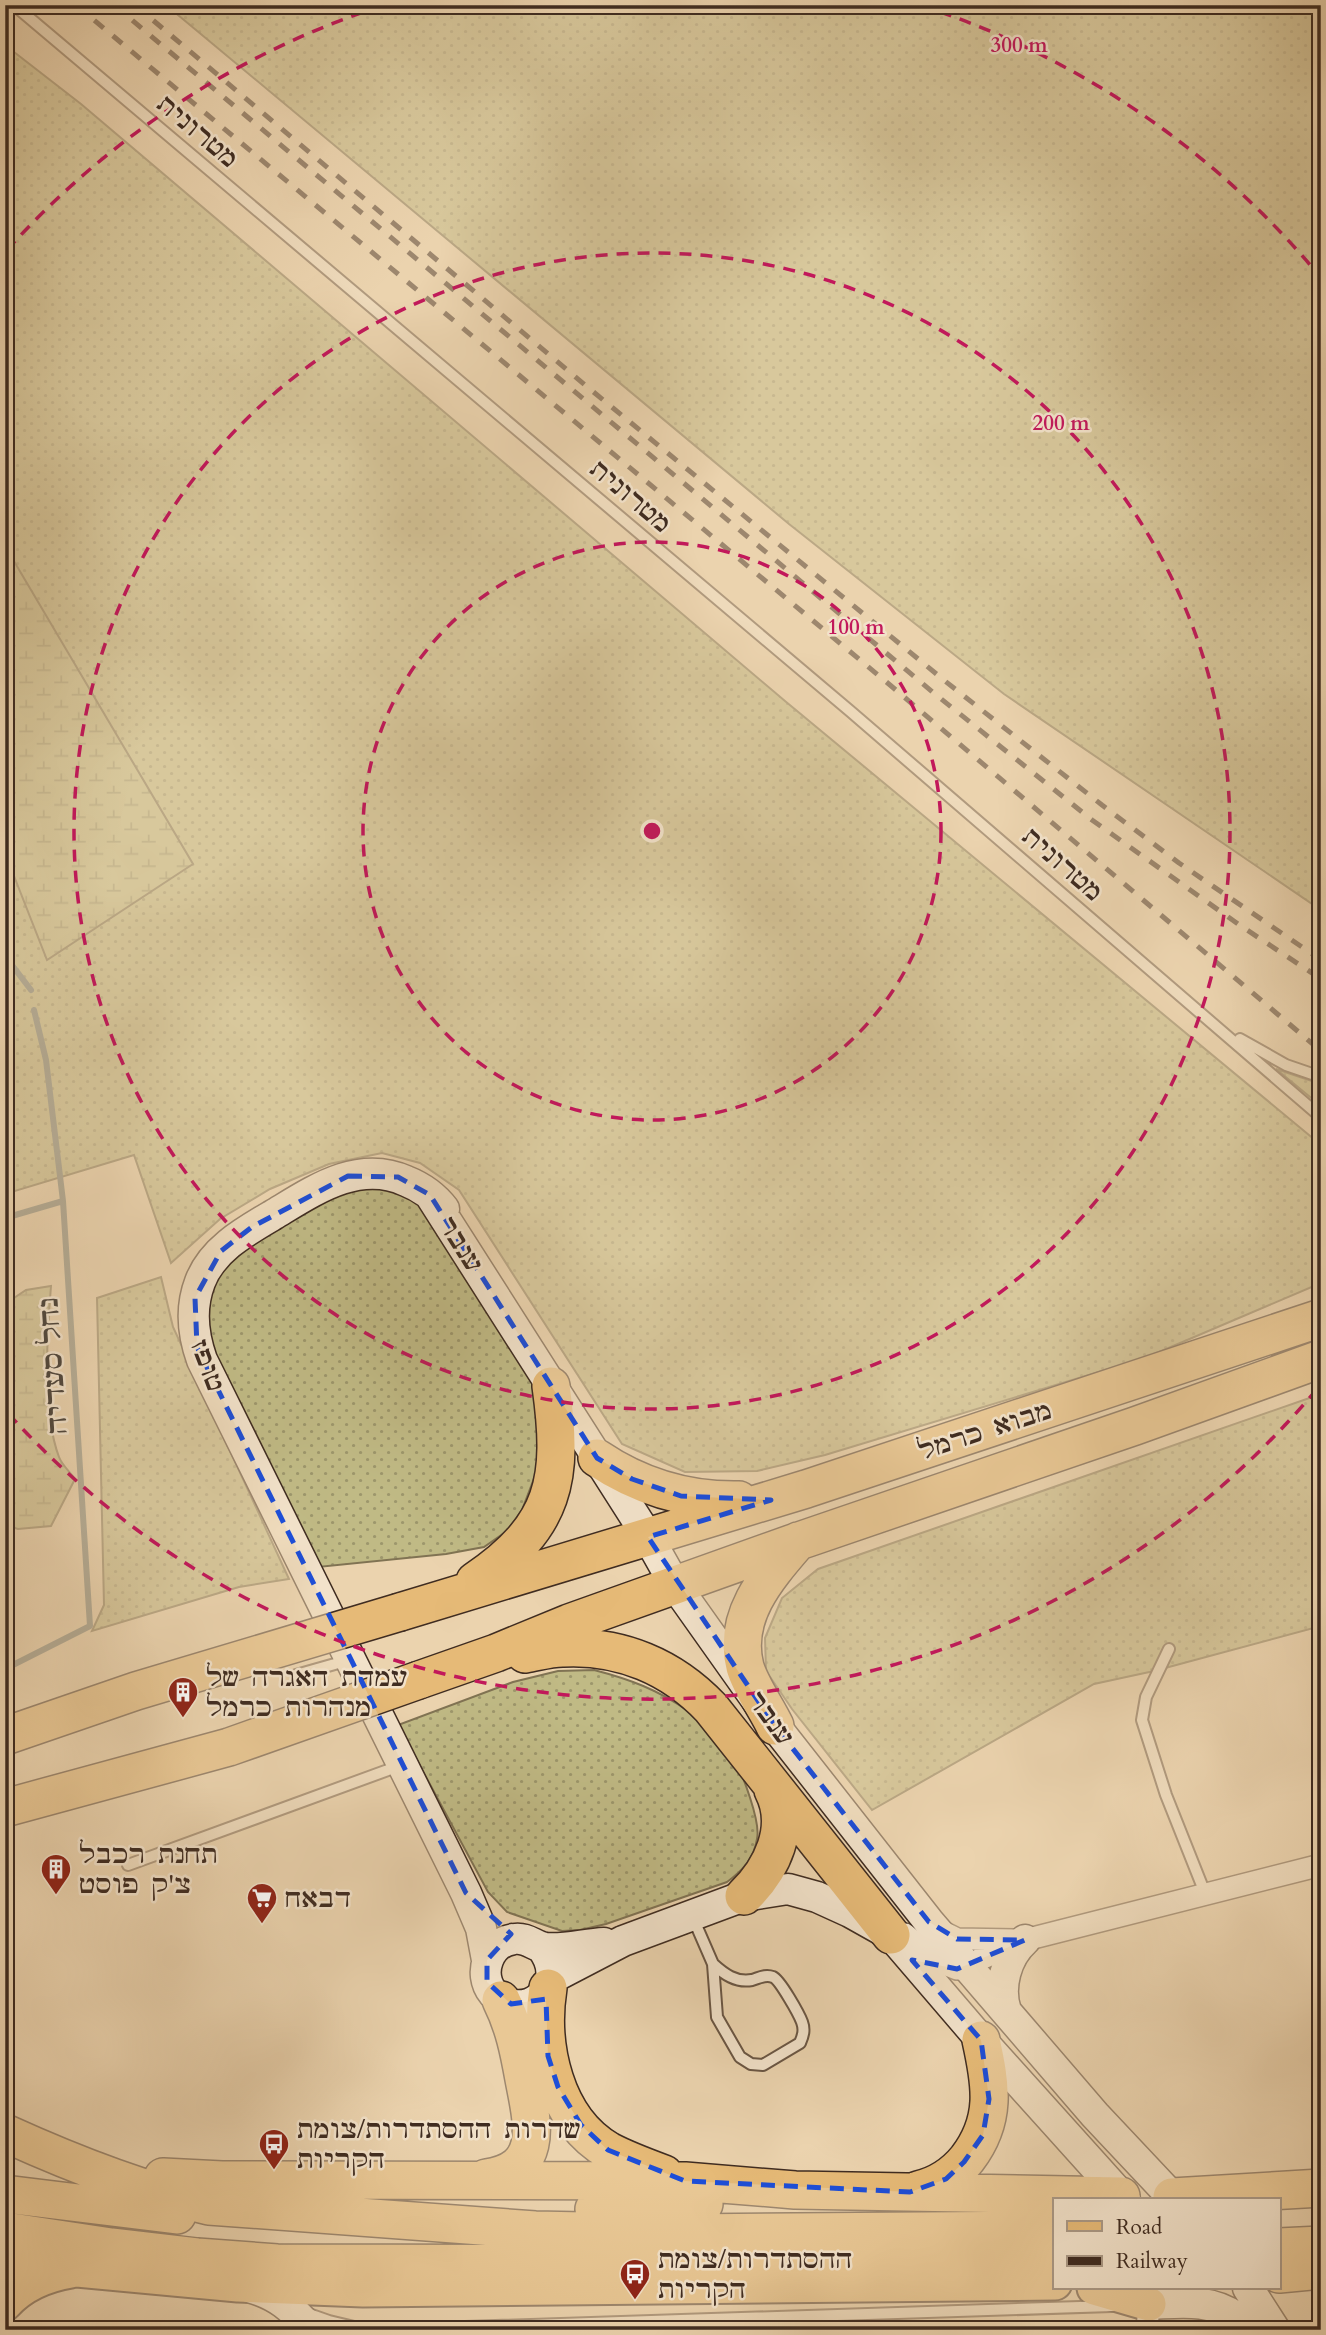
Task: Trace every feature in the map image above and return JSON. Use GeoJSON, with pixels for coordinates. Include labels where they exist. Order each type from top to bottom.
{"type":"FeatureCollection","features":[{"type":"Feature","properties":{"kind":"highway","name":"מבוא כרמל"},"geometry":{"type":"LineString","coordinates":[[5,1736],[136,1691],[771,1500],[1321,1318]]}},
{"type":"Feature","properties":{"kind":"highway","name":"מבוא כרמל"},"geometry":{"type":"LineString","coordinates":[[465,1664],[675,1585],[1321,1359]]}},
{"type":"Feature","properties":{"kind":"highway"},"geometry":{"type":"LineString","coordinates":[[451,1597],[504,1560],[528,1535],[548,1501],[558,1448],[551,1386]]}},
{"type":"Feature","properties":{"kind":"highway"},"geometry":{"type":"LineString","coordinates":[[597,1458],[632,1479],[681,1496],[710,1500],[771,1500]]}},
{"type":"Feature","properties":{"kind":"highway"},"geometry":{"type":"LineString","coordinates":[[775,1726],[746,1669],[742,1648],[743,1630],[746,1616],[758,1591],[799,1541]]}},
{"type":"Feature","properties":{"kind":"highway"},"geometry":{"type":"LineString","coordinates":[[5,1808],[229,1747],[465,1664],[562,1648],[598,1649],[649,1662],[694,1690],[891,1935]]}},
{"type":"Feature","properties":{"kind":"highway"},"geometry":{"type":"LineString","coordinates":[[744,1896],[765,1871],[780,1834],[776,1796],[767,1779]]}},
{"type":"Feature","properties":{"kind":"highway"},"geometry":{"type":"LineString","coordinates":[[550,1983],[545,2028],[548,2056],[567,2107],[581,2125],[608,2150],[685,2181]]}},
{"type":"Feature","properties":{"kind":"highway"},"geometry":{"type":"LineString","coordinates":[[476,2179],[494,2177],[517,2166],[524,2159],[533,2135],[515,2031],[501,2000]]}},
{"type":"Feature","properties":{"kind":"highway"},"geometry":{"type":"LineString","coordinates":[[910,2192],[939,2183],[954,2173],[983,2135],[989,2099],[988,2071],[981,2040]]}},
{"type":"Feature","properties":{"kind":"highway"},"geometry":{"type":"LineString","coordinates":[[5,2133],[76,2164],[209,2206],[535,2230],[683,2233],[1053,2230]]}},
{"type":"Feature","properties":{"kind":"highway"},"geometry":{"type":"LineString","coordinates":[[76,2164],[148,2176],[209,2180],[685,2181],[795,2190],[1123,2198]]}},
{"type":"Feature","properties":{"kind":"highway"},"geometry":{"type":"LineString","coordinates":[[1280,2199],[1321,2188]]}},
{"type":"Feature","properties":{"kind":"highway"},"geometry":{"type":"LineString","coordinates":[[535,2230],[553,2219],[588,2209],[707,2204],[795,2190]]}},
{"type":"Feature","properties":{"kind":"highway"},"geometry":{"type":"LineString","coordinates":[[5,2194],[192,2216],[273,2211]]}},
{"type":"Feature","properties":{"kind":"highway"},"geometry":{"type":"LineString","coordinates":[[1280,2210],[1321,2220]]}},
{"type":"Feature","properties":{"kind":"highway"},"geometry":{"type":"LineString","coordinates":[[5,2231],[111,2247],[276,2263],[666,2264],[1053,2256]]}},
{"type":"Feature","properties":{"kind":"highway"},"geometry":{"type":"LineString","coordinates":[[1280,2247],[1321,2245]]}},
{"type":"Feature","properties":{"kind":"highway"},"geometry":{"type":"LineString","coordinates":[[1280,2274],[1321,2270]]}},
{"type":"Feature","properties":{"kind":"main road"},"geometry":{"type":"LineString","coordinates":[[5,2259],[77,2270],[238,2285],[363,2290],[1053,2283]]}},
{"type":"Feature","properties":{"kind":"main road"},"geometry":{"type":"LineString","coordinates":[[5,2304],[32,2284],[61,2272],[77,2270]]}},
{"type":"Feature","properties":{"kind":"main road"},"geometry":{"type":"LineString","coordinates":[[1098,2290],[1148,2317]]}},
{"type":"Feature","properties":{"kind":"street","name":"טופז"},"geometry":{"type":"LineString","coordinates":[[487,1960],[481,1928],[466,1894],[202,1360],[194,1330],[195,1298],[208,1265],[235,1238],[334,1181],[360,1174],[398,1177],[430,1195],[440,1204],[461,1234],[551,1386]]}},
{"type":"Feature","properties":{"kind":"street","name":"ענבר"},"geometry":{"type":"LineString","coordinates":[[551,1386],[648,1537],[675,1585],[775,1726],[929,1922],[1095,2115],[1172,2198]]}},
{"type":"Feature","properties":{"kind":"street"},"geometry":{"type":"LineString","coordinates":[[841,1873],[927,1954],[957,1969],[1025,1940],[1321,1865]]}},
{"type":"Feature","properties":{"kind":"street"},"geometry":{"type":"LineString","coordinates":[[623,1941],[532,1943],[511,1939],[501,1943],[487,1960],[487,1982],[501,2000],[511,2004],[533,2002],[550,1983],[623,1941],[744,1896],[772,1890],[802,1892],[850,1912],[891,1935],[1123,2198]]}},
{"type":"Feature","properties":{"kind":"street"},"geometry":{"type":"LineString","coordinates":[[466,1894],[484,1913],[549,1957],[550,1983]]}},
{"type":"Feature","properties":{"kind":"street"},"geometry":{"type":"LineString","coordinates":[[929,1922],[957,1939],[1025,1940]]}},
{"type":"Feature","properties":{"kind":"street"},"geometry":{"type":"LineString","coordinates":[[1006,2011],[1002,1996],[1005,1975],[1012,1955],[1025,1940]]}},
{"type":"Feature","properties":{"kind":"street"},"geometry":{"type":"LineString","coordinates":[[238,2285],[272,2295],[290,2306],[311,2330]]}},
{"type":"Feature","properties":{"kind":"street"},"geometry":{"type":"LineString","coordinates":[[1213,2290],[1240,2323]]}},
{"type":"Feature","properties":{"kind":"street"},"geometry":{"type":"LineString","coordinates":[[1249,2290],[1275,2330]]}},
{"type":"Feature","properties":{"kind":"street"},"geometry":{"type":"LineString","coordinates":[[1148,2317],[1206,2303],[1222,2308],[1240,2323]]}},
{"type":"Feature","properties":{"kind":"lane","name":"מטרונית"},"geometry":{"type":"LineString","coordinates":[[14,5],[850,711],[1321,1117]]}},
{"type":"Feature","properties":{"kind":"lane","name":"מטרונית"},"geometry":{"type":"LineString","coordinates":[[1216,1026],[1277,1061],[1321,1077]]}},
{"type":"Feature","properties":{"kind":"lane"},"geometry":{"type":"LineString","coordinates":[[1169,1649],[1146,1698],[1142,1720],[1166,1795],[1205,1893]]}},
{"type":"Feature","properties":{"kind":"lane"},"geometry":{"type":"LineString","coordinates":[[296,1675],[349,1660]]}},
{"type":"Feature","properties":{"kind":"lane"},"geometry":{"type":"LineString","coordinates":[[128,1865],[401,1765]]}},
{"type":"Feature","properties":{"kind":"lane"},"geometry":{"type":"LineString","coordinates":[[692,1915],[713,1964],[717,2017],[740,2057],[751,2064],[763,2065],[800,2043],[804,2032],[802,2022],[778,1980],[770,1976],[753,1980],[736,1979],[723,1974],[713,1964]]}},
{"type":"Feature","properties":{"kind":"lane"},"geometry":{"type":"LineString","coordinates":[[825,2315],[850,2283]]}},
{"type":"Feature","properties":{"kind":"lane"},"geometry":{"type":"LineString","coordinates":[[290,2306],[329,2321],[368,2330]]}},
{"type":"Feature","properties":{"kind":"lane"},"geometry":{"type":"LineString","coordinates":[[374,2330],[825,2315],[1148,2317]]}},
{"type":"Feature","properties":{"kind":"lane"},"geometry":{"type":"LineString","coordinates":[[758,2318],[758,2330]]}},
{"type":"Feature","properties":{"kind":"highlighted area"},"geometry":{"type":"Polygon","coordinates":[[[348,1176],[398,1177],[430,1195],[597,1458],[632,1479],[681,1496],[771,1500],[648,1537],[775,1726],[929,1922],[957,1939],[1025,1940],[957,1969],[912,1960],[981,2040],[989,2099],[983,2135],[964,2162],[946,2179],[910,2192],[685,2181],[608,2150],[581,2125],[558,2087],[548,2056],[546,1999],[511,2004],[487,1982],[487,1960],[511,1934],[466,1893],[197,1347],[195,1298],[221,1251],[252,1227],[348,1176]]]}},
{"type":"Feature","properties":{"kind":"green space"},"geometry":{"type":"Polygon","coordinates":[[[166,5],[1321,5],[1321,910],[1004,694],[789,524],[166,5]]]}},
{"type":"Feature","properties":{"kind":"green space"},"geometry":{"type":"Polygon","coordinates":[[[5,45],[81,104],[785,701],[1321,1145],[1321,1283],[1145,1358],[825,1455],[757,1471],[685,1472],[622,1444],[459,1190],[420,1163],[382,1153],[329,1164],[270,1189],[220,1219],[171,1263],[134,1155],[5,1194],[5,45]]]}},
{"type":"Feature","properties":{"kind":"green space"},"geometry":{"type":"Polygon","coordinates":[[[5,546],[193,864],[47,960],[5,853],[5,546]]]}},
{"type":"Feature","properties":{"kind":"green space"},"geometry":{"type":"Polygon","coordinates":[[[1276,1069],[1321,1084],[1321,1106],[1276,1069]]]}},
{"type":"Feature","properties":{"kind":"green space"},"geometry":{"type":"Polygon","coordinates":[[[351,1188],[394,1189],[422,1204],[540,1393],[541,1460],[522,1510],[507,1531],[484,1547],[446,1554],[318,1567],[209,1343],[207,1301],[219,1272],[243,1248],[321,1201],[351,1188]]]}},
{"type":"Feature","properties":{"kind":"green space"},"geometry":{"type":"Polygon","coordinates":[[[161,1277],[173,1327],[289,1579],[239,1587],[92,1631],[104,1605],[97,1298],[161,1277]]]}},
{"type":"Feature","properties":{"kind":"green space"},"geometry":{"type":"Polygon","coordinates":[[[51,1286],[47,1349],[50,1418],[59,1457],[75,1479],[51,1526],[18,1529],[5,1525],[5,1304],[26,1290],[51,1286]]]}},
{"type":"Feature","properties":{"kind":"green space"},"geometry":{"type":"Polygon","coordinates":[[[1321,1394],[1321,1626],[1154,1671],[1094,1684],[872,1810],[792,1709],[766,1671],[765,1638],[782,1598],[818,1569],[1321,1394]]]}},
{"type":"Feature","properties":{"kind":"green space"},"geometry":{"type":"Polygon","coordinates":[[[594,1670],[655,1691],[688,1711],[712,1732],[733,1757],[741,1774],[754,1810],[757,1839],[746,1864],[727,1882],[606,1924],[562,1931],[507,1912],[488,1892],[398,1725],[513,1682],[558,1671],[594,1670]]]}},
{"type":"Feature","properties":{"kind":"waterway","name":"נחל סעדיה"},"geometry":{"type":"LineString","coordinates":[[5,956],[31,990]]}},
{"type":"Feature","properties":{"kind":"waterway","name":"נחל סעדיה"},"geometry":{"type":"LineString","coordinates":[[5,1669],[90,1626],[63,1201],[46,1060],[34,1010]]}},
{"type":"Feature","properties":{"kind":"waterway"},"geometry":{"type":"LineString","coordinates":[[5,1218],[63,1201]]}},
{"type":"Feature","properties":{"kind":"railway"},"geometry":{"type":"LineString","coordinates":[[76,5],[890,685],[1321,1051]]}},
{"type":"Feature","properties":{"kind":"railway"},"geometry":{"type":"LineString","coordinates":[[114,5],[935,694],[1092,820],[1238,924],[1321,979]]}},
{"type":"Feature","properties":{"kind":"railway"},"geometry":{"type":"LineString","coordinates":[[135,5],[585,385],[945,681],[1179,863],[1321,960]]}},
{"type":"Feature","properties":{"kind":"place","name":"עמדת האגרה של מנהרות כרמל"},"geometry":{"type":"Point","coordinates":[183,1719]}},
{"type":"Feature","properties":{"kind":"place","name":"תחנת רכבל צ'ק פוסט"},"geometry":{"type":"Point","coordinates":[56,1896]}},
{"type":"Feature","properties":{"kind":"place","name":"דבאח"},"geometry":{"type":"Point","coordinates":[262,1925]}},
{"type":"Feature","properties":{"kind":"place","name":"שדרות ההסתדרות/צומת הקריות"},"geometry":{"type":"Point","coordinates":[274,2171]}},
{"type":"Feature","properties":{"kind":"place","name":"ההסתדרות/צומת הקריות"},"geometry":{"type":"Point","coordinates":[635,2301]}}]}
